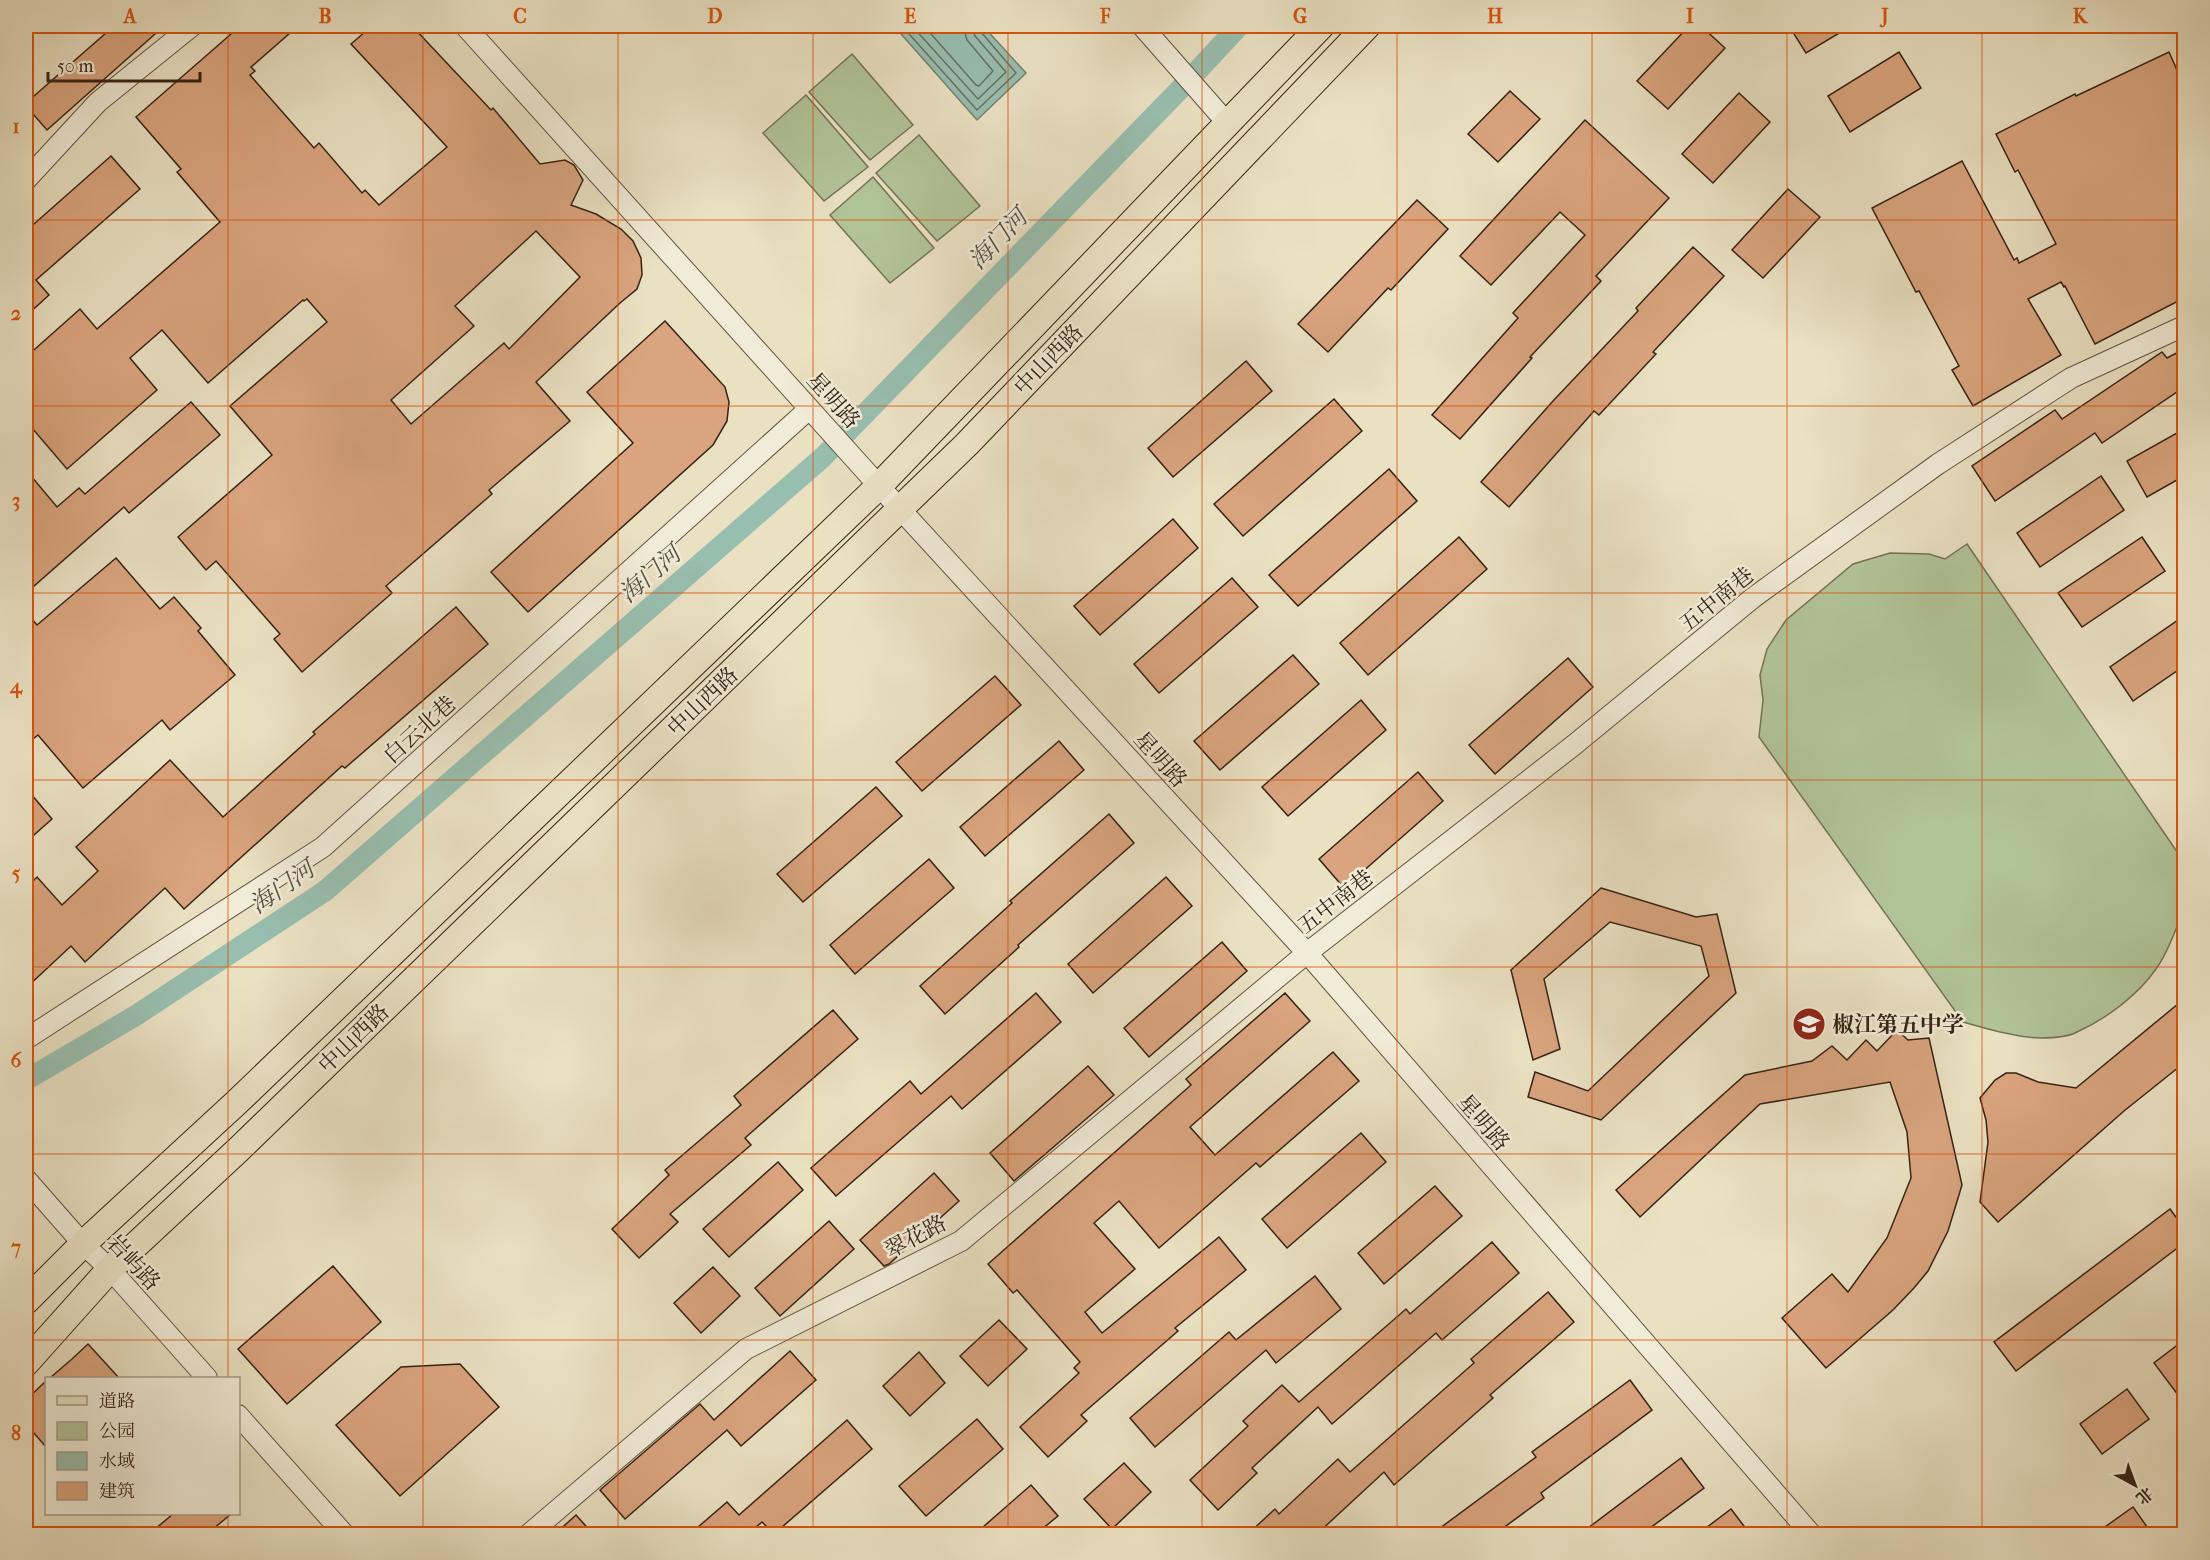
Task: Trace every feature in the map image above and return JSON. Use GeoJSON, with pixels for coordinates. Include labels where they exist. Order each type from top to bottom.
{"type":"FeatureCollection","features":[{"type":"Feature","properties":{"kind":"main road","name":"中山西路"},"geometry":{"type":"LineString","coordinates":[[26,1301],[83,1244],[236,1103],[874,480],[1228,124],[1321,26]]}},
{"type":"Feature","properties":{"kind":"main road","name":"中山西路"},"geometry":{"type":"LineString","coordinates":[[26,1363],[110,1269],[238,1150],[967,444],[1367,26]]}},
{"type":"Feature","properties":{"kind":"street"},"geometry":{"type":"LineString","coordinates":[[26,180],[98,102],[192,26]]}},
{"type":"Feature","properties":{"kind":"street","name":"星明路"},"geometry":{"type":"LineString","coordinates":[[465,26],[874,480],[1307,953],[1810,1534]]}},
{"type":"Feature","properties":{"kind":"street"},"geometry":{"type":"LineString","coordinates":[[1142,26],[1228,124]]}},
{"type":"Feature","properties":{"kind":"street","name":"五中南巷"},"geometry":{"type":"LineString","coordinates":[[1307,953],[1574,745],[1754,597],[1938,464],[2071,378],[2184,326]]}},
{"type":"Feature","properties":{"kind":"street","name":"白云北巷"},"geometry":{"type":"LineString","coordinates":[[26,1039],[323,848],[809,408]]}},
{"type":"Feature","properties":{"kind":"street","name":"翠花路"},"geometry":{"type":"LineString","coordinates":[[529,1534],[746,1349],[961,1241],[1307,953]]}},
{"type":"Feature","properties":{"kind":"street","name":"岩屿路"},"geometry":{"type":"LineString","coordinates":[[26,1179],[206,1377]]}},
{"type":"Feature","properties":{"kind":"street"},"geometry":{"type":"LineString","coordinates":[[240,1417],[344,1534]]}},
{"type":"Feature","properties":{"kind":"green space"},"geometry":{"type":"Polygon","coordinates":[[[852,54],[913,125],[870,160],[809,92],[852,54]]]}},
{"type":"Feature","properties":{"kind":"green space"},"geometry":{"type":"Polygon","coordinates":[[[806,95],[868,167],[824,201],[763,133],[806,95]]]}},
{"type":"Feature","properties":{"kind":"green space"},"geometry":{"type":"Polygon","coordinates":[[[919,135],[980,206],[937,241],[876,173],[919,135]]]}},
{"type":"Feature","properties":{"kind":"green space"},"geometry":{"type":"Polygon","coordinates":[[[873,177],[934,248],[890,283],[830,215],[873,177]]]}},
{"type":"Feature","properties":{"kind":"green space"},"geometry":{"type":"Polygon","coordinates":[[[1967,544],[2184,862],[2184,916],[2180,919],[2167,951],[2156,969],[2131,997],[2110,1013],[2088,1027],[2064,1036],[2040,1038],[2021,1036],[1963,1022],[1759,737],[1763,700],[1760,675],[1767,649],[1786,620],[1853,564],[1890,553],[1929,554],[1945,559],[1967,544]]]}},
{"type":"Feature","properties":{"kind":"water"},"geometry":{"type":"Polygon","coordinates":[[[894,26],[983,26],[1026,73],[977,120],[894,26]]]}},
{"type":"Feature","properties":{"kind":"building"},"geometry":{"type":"Polygon","coordinates":[[[114,26],[164,26],[47,130],[26,106],[26,103],[114,26]]]}},
{"type":"Feature","properties":{"kind":"building"},"geometry":{"type":"Polygon","coordinates":[[[237,26],[298,26],[251,67],[255,71],[250,75],[314,148],[319,143],[362,193],[365,190],[379,205],[447,147],[351,44],[372,26],[412,26],[491,110],[493,108],[540,164],[565,160],[574,165],[583,180],[571,205],[596,214],[621,229],[633,241],[641,258],[642,275],[637,289],[536,382],[570,421],[489,490],[492,494],[386,586],[392,593],[302,672],[274,639],[280,634],[216,561],[206,570],[178,537],[272,455],[230,406],[327,322],[307,299],[303,300],[208,383],[162,330],[130,358],[157,390],[67,469],[26,421],[26,357],[80,309],[97,329],[220,222],[177,172],[181,169],[136,117],[231,34],[229,33],[237,26]],[[536,231],[455,306],[474,326],[391,400],[411,424],[504,343],[509,349],[580,277],[536,231]]]}},
{"type":"Feature","properties":{"kind":"building"},"geometry":{"type":"Polygon","coordinates":[[[1689,26],[1701,26],[1725,48],[1668,109],[1637,81],[1689,26]]]}},
{"type":"Feature","properties":{"kind":"building"},"geometry":{"type":"Polygon","coordinates":[[[1789,26],[1851,26],[1806,53],[1789,26]]]}},
{"type":"Feature","properties":{"kind":"building"},"geometry":{"type":"Polygon","coordinates":[[[1899,52],[1921,88],[1850,132],[1828,96],[1899,52]]]}},
{"type":"Feature","properties":{"kind":"building"},"geometry":{"type":"Polygon","coordinates":[[[2169,52],[2184,86],[2184,298],[2095,344],[2061,282],[2028,299],[2061,355],[1973,406],[1952,370],[1959,366],[1919,291],[1916,292],[1872,208],[1962,161],[2014,260],[2017,258],[2019,263],[2056,244],[2018,170],[2015,172],[1996,134],[2075,94],[2076,96],[2169,52]]]}},
{"type":"Feature","properties":{"kind":"building"},"geometry":{"type":"Polygon","coordinates":[[[1510,91],[1540,119],[1498,162],[1468,134],[1510,91]]]}},
{"type":"Feature","properties":{"kind":"building"},"geometry":{"type":"Polygon","coordinates":[[[1739,93],[1770,122],[1713,183],[1682,154],[1739,93]]]}},
{"type":"Feature","properties":{"kind":"building"},"geometry":{"type":"Polygon","coordinates":[[[1585,120],[1669,198],[1596,276],[1601,281],[1530,357],[1532,358],[1460,439],[1432,415],[1518,318],[1513,313],[1585,235],[1560,212],[1491,285],[1460,256],[1585,120]]]}},
{"type":"Feature","properties":{"kind":"building"},"geometry":{"type":"Polygon","coordinates":[[[111,156],[140,189],[36,280],[49,295],[26,316],[26,231],[111,156]]]}},
{"type":"Feature","properties":{"kind":"building"},"geometry":{"type":"Polygon","coordinates":[[[1788,189],[1820,217],[1763,278],[1732,250],[1788,189]]]}},
{"type":"Feature","properties":{"kind":"building"},"geometry":{"type":"Polygon","coordinates":[[[1417,200],[1448,229],[1328,352],[1298,324],[1417,200]]]}},
{"type":"Feature","properties":{"kind":"building"},"geometry":{"type":"Polygon","coordinates":[[[1693,247],[1724,276],[1653,352],[1656,354],[1599,415],[1594,411],[1509,507],[1481,482],[1638,311],[1636,308],[1693,247]]]}},
{"type":"Feature","properties":{"kind":"building"},"geometry":{"type":"Polygon","coordinates":[[[665,321],[725,387],[729,402],[727,421],[713,445],[528,612],[491,572],[633,443],[587,392],[665,321]]]}},
{"type":"Feature","properties":{"kind":"building"},"geometry":{"type":"Polygon","coordinates":[[[2184,349],[2184,387],[2102,443],[2095,433],[1995,501],[1972,466],[2055,410],[2062,419],[2162,352],[2167,358],[2184,349]]]}},
{"type":"Feature","properties":{"kind":"building"},"geometry":{"type":"Polygon","coordinates":[[[1246,361],[1272,391],[1173,477],[1148,448],[1246,361]]]}},
{"type":"Feature","properties":{"kind":"building"},"geometry":{"type":"Polygon","coordinates":[[[1334,399],[1362,431],[1243,536],[1214,504],[1334,399]]]}},
{"type":"Feature","properties":{"kind":"building"},"geometry":{"type":"Polygon","coordinates":[[[191,402],[220,435],[129,513],[124,507],[26,593],[26,470],[57,507],[79,488],[85,494],[191,402]]]}},
{"type":"Feature","properties":{"kind":"building"},"geometry":{"type":"Polygon","coordinates":[[[2184,429],[2184,476],[2147,497],[2127,461],[2184,429]]]}},
{"type":"Feature","properties":{"kind":"building"},"geometry":{"type":"Polygon","coordinates":[[[1389,469],[1417,501],[1298,606],[1269,575],[1389,469]]]}},
{"type":"Feature","properties":{"kind":"building"},"geometry":{"type":"Polygon","coordinates":[[[2101,476],[2124,510],[2040,567],[2017,533],[2101,476]]]}},
{"type":"Feature","properties":{"kind":"building"},"geometry":{"type":"Polygon","coordinates":[[[1173,519],[1198,548],[1100,635],[1074,606],[1173,519]]]}},
{"type":"Feature","properties":{"kind":"building"},"geometry":{"type":"Polygon","coordinates":[[[1459,537],[1487,569],[1368,675],[1340,643],[1459,537]]]}},
{"type":"Feature","properties":{"kind":"building"},"geometry":{"type":"Polygon","coordinates":[[[2142,537],[2165,571],[2082,627],[2058,593],[2142,537]]]}},
{"type":"Feature","properties":{"kind":"building"},"geometry":{"type":"Polygon","coordinates":[[[116,558],[160,609],[174,597],[201,628],[198,631],[235,675],[170,730],[162,720],[83,788],[38,735],[33,739],[26,730],[26,612],[37,625],[116,558]]]}},
{"type":"Feature","properties":{"kind":"building"},"geometry":{"type":"Polygon","coordinates":[[[1232,578],[1258,607],[1159,693],[1134,664],[1232,578]]]}},
{"type":"Feature","properties":{"kind":"building"},"geometry":{"type":"Polygon","coordinates":[[[456,607],[488,644],[345,768],[342,766],[184,909],[165,888],[85,962],[71,946],[26,988],[26,888],[37,877],[62,905],[98,871],[76,847],[170,760],[223,817],[315,734],[313,732],[456,607]]]}},
{"type":"Feature","properties":{"kind":"building"},"geometry":{"type":"Polygon","coordinates":[[[2184,616],[2184,666],[2133,701],[2110,667],[2184,616]]]}},
{"type":"Feature","properties":{"kind":"building"},"geometry":{"type":"Polygon","coordinates":[[[1293,655],[1319,684],[1220,770],[1194,741],[1293,655]]]}},
{"type":"Feature","properties":{"kind":"building"},"geometry":{"type":"Polygon","coordinates":[[[1568,658],[1593,687],[1495,774],[1469,745],[1568,658]]]}},
{"type":"Feature","properties":{"kind":"building"},"geometry":{"type":"Polygon","coordinates":[[[995,676],[1021,705],[922,791],[896,762],[995,676]]]}},
{"type":"Feature","properties":{"kind":"building"},"geometry":{"type":"Polygon","coordinates":[[[1361,700],[1386,730],[1288,816],[1262,787],[1361,700]]]}},
{"type":"Feature","properties":{"kind":"building"},"geometry":{"type":"Polygon","coordinates":[[[1059,741],[1084,770],[985,856],[960,827],[1059,741]]]}},
{"type":"Feature","properties":{"kind":"building"},"geometry":{"type":"Polygon","coordinates":[[[1418,772],[1443,801],[1344,888],[1319,859],[1418,772]]]}},
{"type":"Feature","properties":{"kind":"building"},"geometry":{"type":"Polygon","coordinates":[[[876,787],[902,816],[803,902],[777,874],[876,787]]]}},
{"type":"Feature","properties":{"kind":"building"},"geometry":{"type":"Polygon","coordinates":[[[26,788],[52,819],[26,842],[26,788]]]}},
{"type":"Feature","properties":{"kind":"building"},"geometry":{"type":"Polygon","coordinates":[[[1109,814],[1134,843],[1018,945],[1019,947],[945,1014],[920,986],[1012,903],[1010,901],[1109,814]]]}},
{"type":"Feature","properties":{"kind":"building"},"geometry":{"type":"Polygon","coordinates":[[[929,859],[954,888],[855,974],[830,945],[929,859]]]}},
{"type":"Feature","properties":{"kind":"building"},"geometry":{"type":"Polygon","coordinates":[[[1166,877],[1192,906],[1093,993],[1068,964],[1166,877]]]}},
{"type":"Feature","properties":{"kind":"building"},"geometry":{"type":"Polygon","coordinates":[[[1601,888],[1696,917],[1717,914],[1736,993],[1601,1120],[1528,1097],[1535,1072],[1588,1091],[1709,976],[1701,946],[1610,922],[1544,979],[1560,1049],[1533,1060],[1511,970],[1601,888]]]}},
{"type":"Feature","properties":{"kind":"building"},"geometry":{"type":"Polygon","coordinates":[[[1222,942],[1247,971],[1149,1057],[1124,1028],[1222,942]]]}},
{"type":"Feature","properties":{"kind":"building"},"geometry":{"type":"Polygon","coordinates":[[[1036,993],[1061,1022],[962,1109],[951,1096],[836,1196],[811,1168],[910,1081],[921,1094],[1036,993]]]}},
{"type":"Feature","properties":{"kind":"building"},"geometry":{"type":"Polygon","coordinates":[[[1285,993],[1310,1021],[1190,1127],[1215,1155],[1333,1052],[1359,1081],[1260,1167],[1256,1163],[1159,1248],[1119,1201],[1094,1223],[1135,1269],[1085,1312],[1102,1333],[1219,1237],[1246,1270],[1175,1328],[1178,1331],[1081,1415],[1087,1421],[1048,1457],[1020,1427],[1079,1373],[1074,1368],[1080,1362],[1017,1290],[1013,1293],[988,1264],[1191,1085],[1186,1079],[1285,993]]]}},
{"type":"Feature","properties":{"kind":"building"},"geometry":{"type":"Polygon","coordinates":[[[2184,999],[2184,1063],[2124,1111],[1998,1222],[1980,1202],[1988,1142],[1986,1120],[1980,1098],[1995,1080],[2006,1073],[2016,1073],[2038,1082],[2076,1088],[2184,999]]]}},
{"type":"Feature","properties":{"kind":"building"},"geometry":{"type":"Polygon","coordinates":[[[833,1010],[858,1039],[745,1138],[751,1145],[670,1214],[678,1222],[639,1258],[612,1229],[669,1175],[665,1170],[741,1105],[734,1096],[833,1010]]]}},
{"type":"Feature","properties":{"kind":"building"},"geometry":{"type":"Polygon","coordinates":[[[1897,1030],[1908,1040],[1929,1038],[1962,1185],[1948,1231],[1928,1271],[1893,1310],[1826,1368],[1782,1318],[1832,1274],[1848,1292],[1887,1238],[1911,1178],[1907,1132],[1890,1082],[1760,1104],[1640,1217],[1616,1190],[1745,1075],[1812,1061],[1832,1046],[1847,1060],[1866,1040],[1877,1051],[1897,1030]]]}},
{"type":"Feature","properties":{"kind":"building"},"geometry":{"type":"Polygon","coordinates":[[[1088,1066],[1114,1095],[1014,1181],[990,1153],[1088,1066]]]}},
{"type":"Feature","properties":{"kind":"building"},"geometry":{"type":"Polygon","coordinates":[[[1361,1133],[1386,1162],[1287,1248],[1262,1219],[1361,1133]]]}},
{"type":"Feature","properties":{"kind":"building"},"geometry":{"type":"Polygon","coordinates":[[[778,1162],[803,1190],[729,1257],[703,1229],[778,1162]]]}},
{"type":"Feature","properties":{"kind":"building"},"geometry":{"type":"Polygon","coordinates":[[[934,1173],[959,1201],[884,1266],[860,1240],[934,1173]]]}},
{"type":"Feature","properties":{"kind":"building"},"geometry":{"type":"Polygon","coordinates":[[[1435,1186],[1462,1216],[1384,1284],[1358,1253],[1435,1186]]]}},
{"type":"Feature","properties":{"kind":"building"},"geometry":{"type":"Polygon","coordinates":[[[2170,1209],[2184,1228],[2184,1243],[2016,1371],[1994,1342],[2170,1209]]]}},
{"type":"Feature","properties":{"kind":"building"},"geometry":{"type":"Polygon","coordinates":[[[829,1221],[854,1249],[780,1316],[755,1288],[829,1221]]]}},
{"type":"Feature","properties":{"kind":"building"},"geometry":{"type":"Polygon","coordinates":[[[1492,1242],[1519,1273],[1442,1340],[1436,1333],[1332,1424],[1318,1407],[1252,1468],[1257,1473],[1218,1510],[1190,1480],[1248,1426],[1243,1421],[1282,1385],[1299,1402],[1406,1309],[1410,1314],[1492,1242]]]}},
{"type":"Feature","properties":{"kind":"building"},"geometry":{"type":"Polygon","coordinates":[[[333,1266],[381,1322],[287,1404],[238,1349],[333,1266]]]}},
{"type":"Feature","properties":{"kind":"building"},"geometry":{"type":"Polygon","coordinates":[[[713,1267],[740,1296],[701,1333],[674,1303],[713,1267]]]}},
{"type":"Feature","properties":{"kind":"building"},"geometry":{"type":"Polygon","coordinates":[[[1315,1276],[1341,1309],[1276,1363],[1266,1350],[1155,1447],[1130,1418],[1229,1332],[1236,1340],[1315,1276]]]}},
{"type":"Feature","properties":{"kind":"building"},"geometry":{"type":"Polygon","coordinates":[[[1548,1292],[1574,1322],[1490,1395],[1493,1398],[1394,1485],[1384,1472],[1317,1534],[1248,1534],[1275,1509],[1279,1514],[1338,1459],[1350,1472],[1474,1363],[1471,1359],[1548,1292]]]}},
{"type":"Feature","properties":{"kind":"building"},"geometry":{"type":"Polygon","coordinates":[[[999,1320],[1027,1349],[988,1386],[960,1356],[999,1320]]]}},
{"type":"Feature","properties":{"kind":"building"},"geometry":{"type":"Polygon","coordinates":[[[2184,1340],[2184,1403],[2154,1363],[2184,1340]]]}},
{"type":"Feature","properties":{"kind":"building"},"geometry":{"type":"Polygon","coordinates":[[[88,1344],[118,1377],[51,1377],[88,1344]]]}},
{"type":"Feature","properties":{"kind":"building"},"geometry":{"type":"Polygon","coordinates":[[[790,1351],[816,1380],[741,1446],[727,1430],[625,1519],[600,1490],[700,1404],[714,1420],[790,1351]]]}},
{"type":"Feature","properties":{"kind":"building"},"geometry":{"type":"Polygon","coordinates":[[[919,1352],[945,1383],[910,1416],[883,1386],[919,1352]]]}},
{"type":"Feature","properties":{"kind":"building"},"geometry":{"type":"Polygon","coordinates":[[[460,1364],[499,1407],[400,1496],[336,1425],[401,1367],[460,1364]]]}},
{"type":"Feature","properties":{"kind":"building"},"geometry":{"type":"Polygon","coordinates":[[[1630,1380],[1652,1410],[1541,1493],[1544,1498],[1495,1534],[1432,1534],[1536,1457],[1532,1452],[1630,1380]]]}},
{"type":"Feature","properties":{"kind":"building"},"geometry":{"type":"Polygon","coordinates":[[[45,1382],[45,1446],[26,1424],[26,1400],[45,1382]]]}},
{"type":"Feature","properties":{"kind":"building"},"geometry":{"type":"Polygon","coordinates":[[[2127,1389],[2149,1419],[2102,1454],[2080,1424],[2127,1389]]]}},
{"type":"Feature","properties":{"kind":"building"},"geometry":{"type":"Polygon","coordinates":[[[977,1419],[1003,1449],[926,1516],[899,1486],[977,1419]]]}},
{"type":"Feature","properties":{"kind":"building"},"geometry":{"type":"Polygon","coordinates":[[[847,1420],[872,1449],[774,1534],[762,1522],[748,1534],[690,1534],[727,1502],[739,1515],[847,1420]]]}},
{"type":"Feature","properties":{"kind":"building"},"geometry":{"type":"Polygon","coordinates":[[[1681,1458],[1704,1488],[1642,1534],[1580,1534],[1681,1458]]]}},
{"type":"Feature","properties":{"kind":"building"},"geometry":{"type":"Polygon","coordinates":[[[1124,1463],[1151,1492],[1112,1529],[1084,1499],[1124,1463]]]}},
{"type":"Feature","properties":{"kind":"building"},"geometry":{"type":"Polygon","coordinates":[[[1031,1485],[1058,1516],[1036,1534],[975,1534],[1031,1485]]]}},
{"type":"Feature","properties":{"kind":"building"},"geometry":{"type":"Polygon","coordinates":[[[2133,1507],[2152,1534],[2095,1534],[2133,1507]]]}},
{"type":"Feature","properties":{"kind":"building"},"geometry":{"type":"Polygon","coordinates":[[[1731,1509],[1750,1534],[1698,1534],[1731,1509]]]}},
{"type":"Feature","properties":{"kind":"building"},"geometry":{"type":"Polygon","coordinates":[[[172,1515],[230,1515],[207,1534],[149,1534],[172,1515]]]}},
{"type":"Feature","properties":{"kind":"building"},"geometry":{"type":"Polygon","coordinates":[[[576,1515],[593,1534],[555,1534],[576,1515]]]}},
{"type":"Feature","properties":{"kind":"waterway","name":"海门河"},"geometry":{"type":"LineString","coordinates":[[26,1080],[135,1016],[325,891],[823,457],[1239,26]]}},
{"type":"Feature","properties":{"kind":"place","name":"椒江第五中学"},"geometry":{"type":"Point","coordinates":[1809,1024]}}]}
